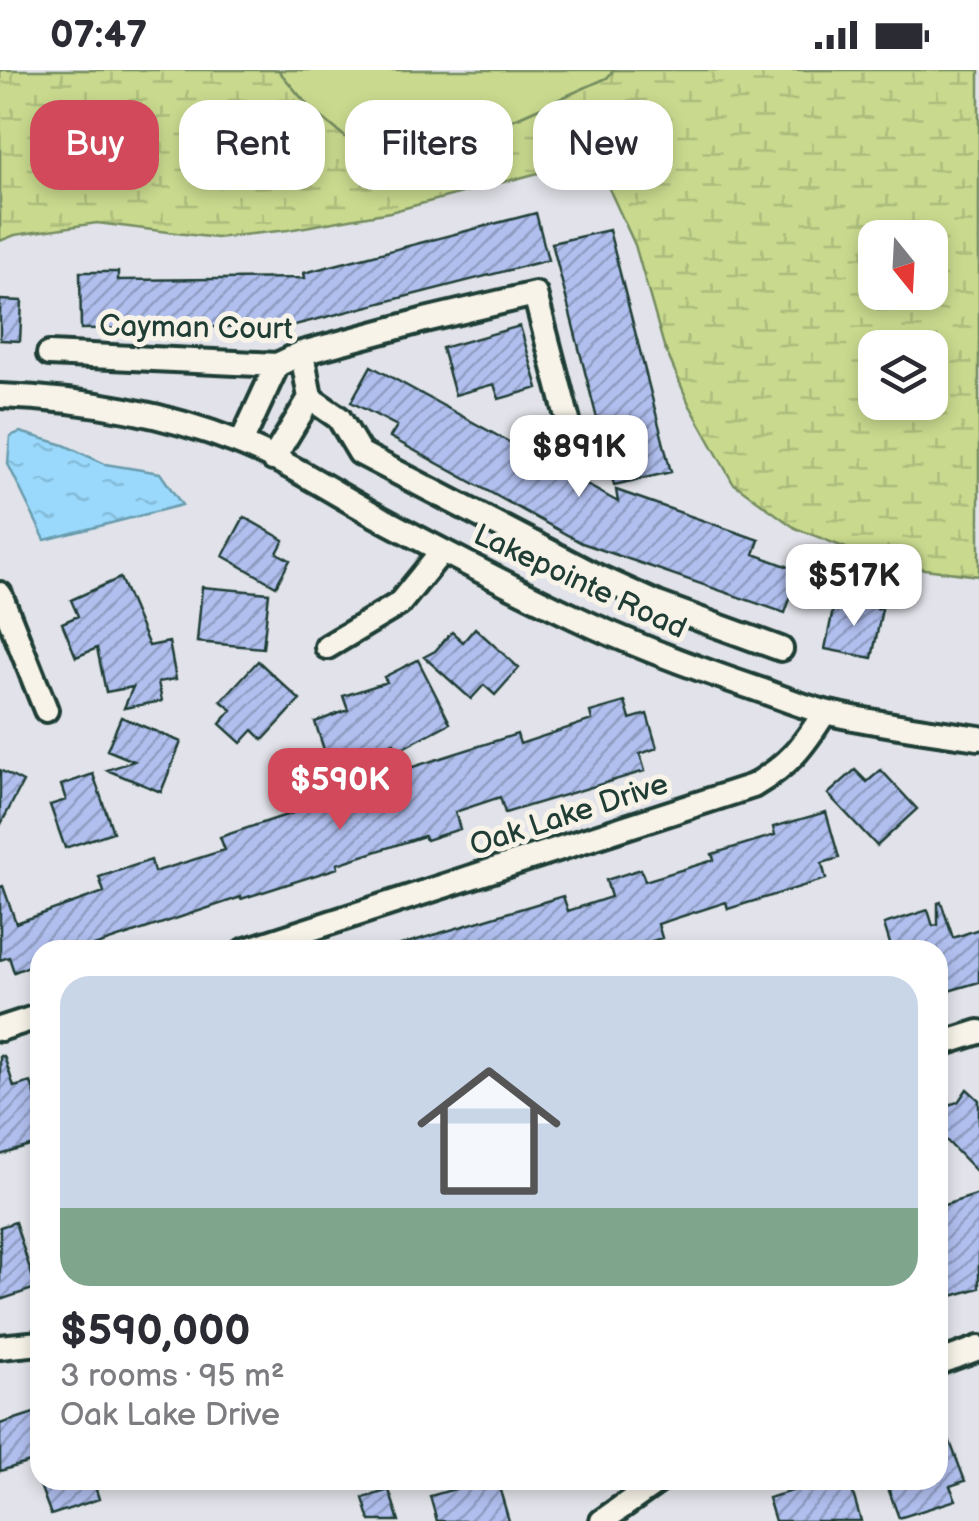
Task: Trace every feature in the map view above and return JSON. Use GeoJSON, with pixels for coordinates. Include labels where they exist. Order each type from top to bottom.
{"type":"FeatureCollection","features":[{"type":"Feature","properties":{"kind":"street"},"geometry":{"type":"LineString","coordinates":[[302,354],[535,294],[572,436]]}},
{"type":"Feature","properties":{"kind":"street","name":"Cayman Court"},"geometry":{"type":"LineString","coordinates":[[48,354],[277,365],[302,354],[310,398]]}},
{"type":"Feature","properties":{"kind":"street"},"geometry":{"type":"LineString","coordinates":[[241,443],[277,365]]}},
{"type":"Feature","properties":{"kind":"street","name":"Lakepointe Road"},"geometry":{"type":"LineString","coordinates":[[0,396],[44,398],[152,415],[202,429],[274,459],[442,552],[577,618],[694,667],[826,712],[979,738]]}},
{"type":"Feature","properties":{"kind":"street"},"geometry":{"type":"LineString","coordinates":[[274,459],[310,398],[338,418],[360,452],[377,462],[594,575],[658,604],[781,648]]}},
{"type":"Feature","properties":{"kind":"street"},"geometry":{"type":"LineString","coordinates":[[327,647],[399,604],[442,552]]}},
{"type":"Feature","properties":{"kind":"street"},"geometry":{"type":"LineString","coordinates":[[0,594],[46,710]]}},
{"type":"Feature","properties":{"kind":"street","name":"Oak Lake Drive"},"geometry":{"type":"LineString","coordinates":[[277,940],[753,786],[779,770],[801,748],[826,712]]}},
{"type":"Feature","properties":{"kind":"street"},"geometry":{"type":"LineString","coordinates":[[0,1029],[30,1019]]}},
{"type":"Feature","properties":{"kind":"street"},"geometry":{"type":"LineString","coordinates":[[948,1041],[979,1032]]}},
{"type":"Feature","properties":{"kind":"street"},"geometry":{"type":"LineString","coordinates":[[0,1348],[30,1344]]}},
{"type":"Feature","properties":{"kind":"street"},"geometry":{"type":"LineString","coordinates":[[948,1359],[979,1348]]}},
{"type":"Feature","properties":{"kind":"street"},"geometry":{"type":"LineString","coordinates":[[602,1521],[646,1490]]}},
{"type":"Feature","properties":{"kind":"green space"},"geometry":{"type":"Polygon","coordinates":[[[0,70],[278,70],[303,100],[179,100],[179,190],[325,190],[325,120],[345,137],[345,190],[474,190],[390,212],[216,238],[97,223],[15,235],[0,241],[0,70]]]}},
{"type":"Feature","properties":{"kind":"green space"},"geometry":{"type":"Polygon","coordinates":[[[278,70],[614,70],[607,78],[558,100],[533,100],[533,111],[513,120],[513,100],[345,100],[345,137],[325,120],[325,100],[303,100],[278,70]]]}},
{"type":"Feature","properties":{"kind":"green space"},"geometry":{"type":"Polygon","coordinates":[[[614,70],[979,70],[979,576],[886,564],[795,528],[733,483],[689,404],[664,346],[635,245],[610,190],[673,190],[673,100],[558,100],[607,78],[614,70]]]}},
{"type":"Feature","properties":{"kind":"green space"},"geometry":{"type":"Polygon","coordinates":[[[533,111],[533,174],[513,180],[513,120],[533,111]]]}},
{"type":"Feature","properties":{"kind":"water"},"geometry":{"type":"Polygon","coordinates":[[[20,432],[64,445],[105,464],[160,473],[182,505],[45,540],[8,464],[10,436],[20,432]]]}},
{"type":"Feature","properties":{"kind":"building"},"geometry":{"type":"Polygon","coordinates":[[[536,213],[548,260],[291,326],[81,329],[80,272],[118,272],[118,280],[305,278],[304,273],[536,213]]]}},
{"type":"Feature","properties":{"kind":"building"},"geometry":{"type":"Polygon","coordinates":[[[609,230],[671,472],[614,485],[552,243],[609,230]]]}},
{"type":"Feature","properties":{"kind":"building"},"geometry":{"type":"Polygon","coordinates":[[[0,300],[22,301],[20,341],[0,340],[0,300]]]}},
{"type":"Feature","properties":{"kind":"building"},"geometry":{"type":"Polygon","coordinates":[[[520,326],[538,388],[499,399],[494,384],[455,395],[442,348],[520,326]]]}},
{"type":"Feature","properties":{"kind":"building"},"geometry":{"type":"Polygon","coordinates":[[[371,366],[618,502],[616,490],[759,540],[754,554],[800,571],[785,613],[582,543],[390,437],[397,426],[351,402],[371,366]]]}},
{"type":"Feature","properties":{"kind":"building"},"geometry":{"type":"Polygon","coordinates":[[[244,517],[284,540],[277,553],[290,560],[276,586],[223,556],[244,517]]]}},
{"type":"Feature","properties":{"kind":"building"},"geometry":{"type":"Polygon","coordinates":[[[120,578],[149,646],[169,642],[176,679],[158,682],[162,701],[124,708],[133,687],[106,692],[97,648],[76,657],[62,623],[78,616],[71,600],[120,578]]]}},
{"type":"Feature","properties":{"kind":"building"},"geometry":{"type":"Polygon","coordinates":[[[202,587],[269,593],[263,648],[197,642],[202,587]]]}},
{"type":"Feature","properties":{"kind":"building"},"geometry":{"type":"Polygon","coordinates":[[[835,600],[882,609],[872,658],[825,649],[835,600]]]}},
{"type":"Feature","properties":{"kind":"building"},"geometry":{"type":"Polygon","coordinates":[[[475,628],[519,668],[495,695],[484,685],[471,699],[424,657],[452,632],[463,642],[475,628]]]}},
{"type":"Feature","properties":{"kind":"building"},"geometry":{"type":"Polygon","coordinates":[[[418,660],[450,723],[397,751],[394,743],[329,765],[315,722],[348,710],[343,696],[387,682],[384,677],[418,660]]]}},
{"type":"Feature","properties":{"kind":"building"},"geometry":{"type":"Polygon","coordinates":[[[258,661],[300,700],[263,740],[253,730],[241,743],[220,724],[232,710],[221,701],[258,661]]]}},
{"type":"Feature","properties":{"kind":"building"},"geometry":{"type":"Polygon","coordinates":[[[625,702],[630,719],[647,714],[657,748],[640,754],[645,771],[505,813],[500,797],[455,812],[460,829],[426,840],[424,836],[337,864],[338,868],[112,940],[30,940],[30,966],[14,972],[9,957],[0,960],[0,887],[3,886],[16,923],[104,892],[99,877],[151,860],[154,872],[225,850],[220,837],[406,780],[403,770],[517,734],[520,744],[592,720],[590,712],[625,702]]]}},
{"type":"Feature","properties":{"kind":"building"},"geometry":{"type":"Polygon","coordinates":[[[121,717],[181,742],[161,792],[107,770],[134,761],[107,750],[121,717]]]}},
{"type":"Feature","properties":{"kind":"building"},"geometry":{"type":"Polygon","coordinates":[[[0,770],[23,782],[0,826],[0,770]]]}},
{"type":"Feature","properties":{"kind":"building"},"geometry":{"type":"Polygon","coordinates":[[[855,770],[867,782],[881,770],[917,809],[877,846],[828,794],[855,770]]]}},
{"type":"Feature","properties":{"kind":"building"},"geometry":{"type":"Polygon","coordinates":[[[93,774],[113,832],[65,848],[50,805],[66,800],[61,785],[93,774]]]}},
{"type":"Feature","properties":{"kind":"building"},"geometry":{"type":"Polygon","coordinates":[[[826,812],[839,858],[822,863],[826,879],[728,909],[726,902],[658,924],[662,938],[656,940],[417,940],[563,896],[568,911],[611,897],[606,880],[641,869],[645,881],[714,860],[712,854],[775,835],[773,827],[826,812]]]}},
{"type":"Feature","properties":{"kind":"building"},"geometry":{"type":"Polygon","coordinates":[[[941,902],[953,938],[979,929],[979,982],[948,991],[948,940],[889,940],[884,924],[928,910],[933,926],[938,925],[941,902]]]}},
{"type":"Feature","properties":{"kind":"building"},"geometry":{"type":"Polygon","coordinates":[[[0,1056],[4,1056],[14,1087],[30,1082],[30,1146],[0,1155],[0,1056]]]}},
{"type":"Feature","properties":{"kind":"building"},"geometry":{"type":"Polygon","coordinates":[[[967,1089],[979,1100],[979,1174],[948,1142],[948,1105],[958,1102],[967,1089]]]}},
{"type":"Feature","properties":{"kind":"building"},"geometry":{"type":"Polygon","coordinates":[[[979,1194],[979,1288],[948,1297],[948,1204],[979,1194]]]}},
{"type":"Feature","properties":{"kind":"building"},"geometry":{"type":"Polygon","coordinates":[[[15,1222],[30,1269],[30,1290],[0,1300],[0,1227],[15,1222]]]}},
{"type":"Feature","properties":{"kind":"building"},"geometry":{"type":"Polygon","coordinates":[[[30,1414],[30,1462],[0,1471],[0,1424],[30,1414]]]}},
{"type":"Feature","properties":{"kind":"building"},"geometry":{"type":"Polygon","coordinates":[[[948,1437],[965,1481],[950,1486],[956,1500],[899,1518],[889,1490],[948,1490],[948,1437]]]}},
{"type":"Feature","properties":{"kind":"building"},"geometry":{"type":"Polygon","coordinates":[[[42,1490],[96,1490],[99,1499],[51,1515],[42,1490]]]}},
{"type":"Feature","properties":{"kind":"building"},"geometry":{"type":"Polygon","coordinates":[[[389,1490],[399,1521],[370,1521],[363,1498],[389,1490]]]}},
{"type":"Feature","properties":{"kind":"building"},"geometry":{"type":"Polygon","coordinates":[[[451,1490],[500,1490],[509,1521],[437,1521],[430,1496],[451,1490]]]}},
{"type":"Feature","properties":{"kind":"building"},"geometry":{"type":"Polygon","coordinates":[[[795,1490],[852,1490],[861,1521],[775,1521],[768,1498],[795,1490]]]}}]}
